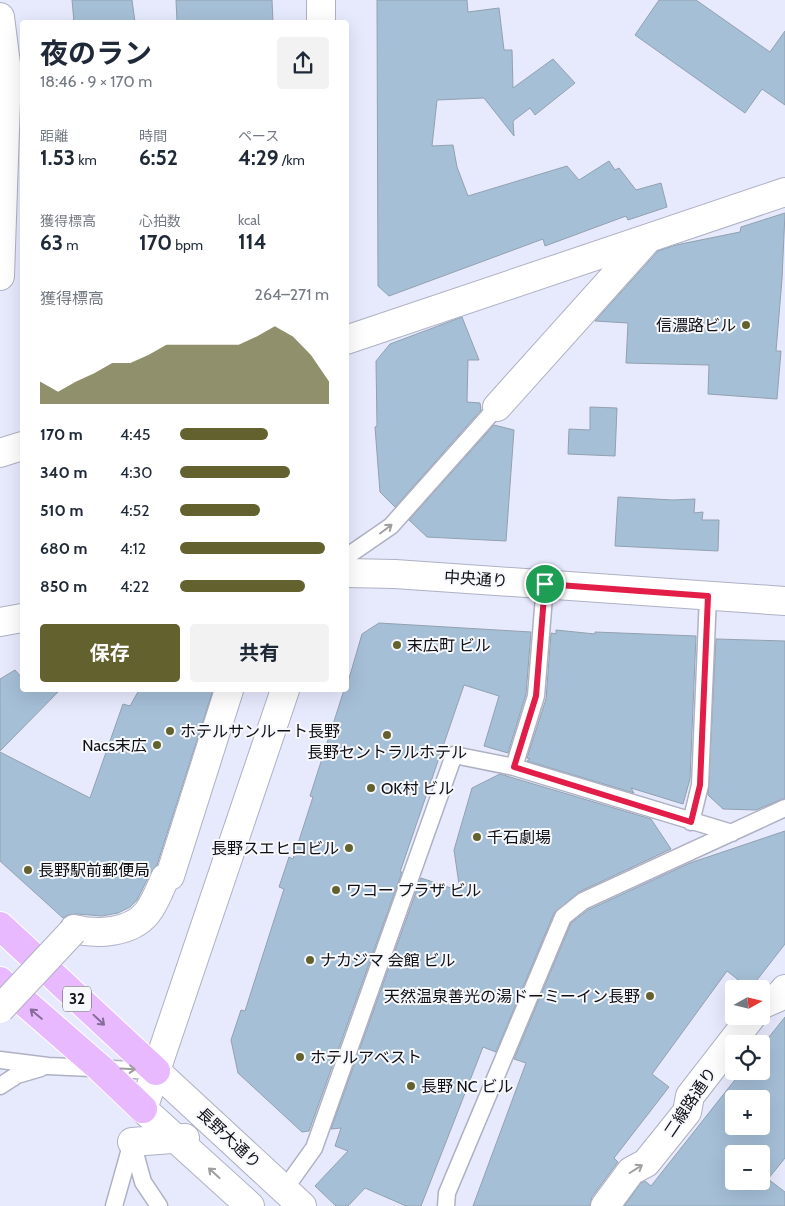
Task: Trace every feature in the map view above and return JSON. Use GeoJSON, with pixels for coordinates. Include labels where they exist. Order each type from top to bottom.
{"type":"FeatureCollection","features":[{"type":"Feature","properties":{"kind":"main road","name":"32"},"geometry":{"type":"LineString","coordinates":[[0,926],[156,1071]]}},
{"type":"Feature","properties":{"kind":"main road","name":"32"},"geometry":{"type":"LineString","coordinates":[[0,981],[100,1068],[143,1109]]}},
{"type":"Feature","properties":{"kind":"street"},"geometry":{"type":"LineString","coordinates":[[321,0],[321,20]]}},
{"type":"Feature","properties":{"kind":"street"},"geometry":{"type":"LineString","coordinates":[[0,18],[15,71],[0,276]]}},
{"type":"Feature","properties":{"kind":"street"},"geometry":{"type":"LineString","coordinates":[[349,339],[785,192]]}},
{"type":"Feature","properties":{"kind":"street"},"geometry":{"type":"LineString","coordinates":[[497,408],[647,239]]}},
{"type":"Feature","properties":{"kind":"street"},"geometry":{"type":"LineString","coordinates":[[0,454],[20,447]]}},
{"type":"Feature","properties":{"kind":"street","name":"中央通り"},"geometry":{"type":"LineString","coordinates":[[349,573],[394,574],[785,601]]}},
{"type":"Feature","properties":{"kind":"street"},"geometry":{"type":"LineString","coordinates":[[0,622],[20,618]]}},
{"type":"Feature","properties":{"kind":"street"},"geometry":{"type":"LineString","coordinates":[[0,1010],[74,929],[98,933],[116,930],[136,922],[147,914],[165,878],[170,876],[228,692]]}},
{"type":"Feature","properties":{"kind":"street"},"geometry":{"type":"LineString","coordinates":[[250,1206],[143,1109],[284,692]]}},
{"type":"Feature","properties":{"kind":"street"},"geometry":{"type":"LineString","coordinates":[[770,1001],[777,998],[785,989]]}},
{"type":"Feature","properties":{"kind":"street","name":"二線路通り"},"geometry":{"type":"LineString","coordinates":[[605,1206],[630,1170],[646,1163],[687,1112],[690,1096],[745,1025]]}},
{"type":"Feature","properties":{"kind":"street","name":"長野大通り"},"geometry":{"type":"LineString","coordinates":[[156,1071],[293,1198]]}},
{"type":"Feature","properties":{"kind":"street"},"geometry":{"type":"LineString","coordinates":[[132,1142],[224,1133]]}},
{"type":"Feature","properties":{"kind":"lane"},"geometry":{"type":"LineString","coordinates":[[349,555],[391,526],[497,408]]}},
{"type":"Feature","properties":{"kind":"lane"},"geometry":{"type":"LineString","coordinates":[[514,767],[536,696],[545,584]]}},
{"type":"Feature","properties":{"kind":"lane"},"geometry":{"type":"LineString","coordinates":[[691,822],[700,785],[708,596]]}},
{"type":"Feature","properties":{"kind":"lane"},"geometry":{"type":"LineString","coordinates":[[293,1198],[314,1148],[454,755],[514,767],[732,833]]}},
{"type":"Feature","properties":{"kind":"lane"},"geometry":{"type":"LineString","coordinates":[[446,1206],[447,1193],[563,917],[583,901],[785,808]]}},
{"type":"Feature","properties":{"kind":"lane"},"geometry":{"type":"LineString","coordinates":[[0,1060],[48,1066],[156,1071]]}},
{"type":"Feature","properties":{"kind":"lane"},"geometry":{"type":"LineString","coordinates":[[0,1086],[17,1075],[48,1066]]}},
{"type":"Feature","properties":{"kind":"lane"},"geometry":{"type":"LineString","coordinates":[[114,1206],[143,1109]]}},
{"type":"Feature","properties":{"kind":"lane"},"geometry":{"type":"LineString","coordinates":[[132,1142],[143,1182],[160,1206]]}},
{"type":"Feature","properties":{"kind":"building"},"geometry":{"type":"Polygon","coordinates":[[[72,0],[132,0],[135,20],[74,20],[72,0]]]}},
{"type":"Feature","properties":{"kind":"building"},"geometry":{"type":"Polygon","coordinates":[[[176,0],[272,0],[273,20],[177,20],[176,0]]]}},
{"type":"Feature","properties":{"kind":"building"},"geometry":{"type":"Polygon","coordinates":[[[377,0],[467,0],[468,12],[499,8],[504,50],[512,50],[513,88],[553,59],[575,83],[535,115],[530,108],[513,121],[514,136],[484,98],[437,100],[432,146],[453,145],[457,167],[468,196],[567,166],[579,180],[609,161],[615,170],[619,168],[636,190],[661,183],[667,207],[628,220],[626,216],[545,246],[543,239],[389,296],[378,286],[377,0]]]}},
{"type":"Feature","properties":{"kind":"building"},"geometry":{"type":"Polygon","coordinates":[[[659,0],[696,0],[770,52],[785,31],[785,105],[762,89],[745,113],[635,35],[659,0]]]}},
{"type":"Feature","properties":{"kind":"building"},"geometry":{"type":"Polygon","coordinates":[[[785,213],[776,351],[781,351],[777,399],[708,394],[709,365],[626,363],[628,323],[595,321],[658,251],[676,245],[740,232],[741,227],[785,213]]]}},
{"type":"Feature","properties":{"kind":"building"},"geometry":{"type":"Polygon","coordinates":[[[462,317],[479,360],[468,360],[467,402],[480,403],[481,410],[395,507],[380,492],[375,427],[377,426],[376,361],[390,344],[462,317]]]}},
{"type":"Feature","properties":{"kind":"building"},"geometry":{"type":"Polygon","coordinates":[[[590,407],[617,408],[615,456],[568,454],[569,429],[590,430],[590,407]]]}},
{"type":"Feature","properties":{"kind":"building"},"geometry":{"type":"Polygon","coordinates":[[[494,425],[514,430],[506,541],[427,537],[409,520],[494,425]]]}},
{"type":"Feature","properties":{"kind":"building"},"geometry":{"type":"Polygon","coordinates":[[[618,497],[673,500],[695,499],[694,513],[703,512],[702,520],[719,520],[718,551],[615,546],[618,497]]]}},
{"type":"Feature","properties":{"kind":"building"},"geometry":{"type":"Polygon","coordinates":[[[379,623],[531,632],[526,694],[508,753],[484,746],[499,696],[464,685],[400,872],[402,872],[309,1131],[302,1132],[238,1073],[231,1040],[241,1010],[245,1011],[284,889],[279,887],[289,857],[293,859],[313,797],[310,796],[343,692],[349,692],[349,679],[362,634],[379,623]]]}},
{"type":"Feature","properties":{"kind":"building"},"geometry":{"type":"Polygon","coordinates":[[[556,630],[595,634],[595,632],[696,636],[690,779],[683,804],[631,788],[634,793],[527,761],[530,759],[527,758],[546,699],[551,633],[556,634],[556,630]]]}},
{"type":"Feature","properties":{"kind":"building"},"geometry":{"type":"Polygon","coordinates":[[[716,639],[785,641],[785,798],[756,810],[723,809],[708,795],[716,639]]]}},
{"type":"Feature","properties":{"kind":"building"},"geometry":{"type":"Polygon","coordinates":[[[15,670],[20,676],[20,692],[58,692],[0,751],[0,679],[15,670]]]}},
{"type":"Feature","properties":{"kind":"building"},"geometry":{"type":"Polygon","coordinates":[[[138,692],[212,692],[157,865],[151,872],[137,900],[130,907],[118,913],[102,916],[77,914],[68,915],[63,918],[0,861],[0,752],[90,798],[123,704],[130,706],[138,692]]]}},
{"type":"Feature","properties":{"kind":"building"},"geometry":{"type":"Polygon","coordinates":[[[500,774],[651,819],[671,849],[579,892],[554,913],[496,1052],[483,1047],[421,1206],[406,1206],[365,1188],[348,1206],[336,1206],[315,1186],[348,1151],[335,1146],[341,1128],[331,1129],[421,878],[460,891],[454,850],[472,788],[500,774]]]}},
{"type":"Feature","properties":{"kind":"building"},"geometry":{"type":"Polygon","coordinates":[[[785,831],[785,944],[757,980],[738,980],[727,971],[652,1074],[669,1087],[614,1158],[618,1162],[592,1197],[590,1206],[473,1206],[526,1063],[514,1059],[571,923],[588,910],[690,863],[785,831]]]}},
{"type":"Feature","properties":{"kind":"building"},"geometry":{"type":"Polygon","coordinates":[[[785,1017],[785,1158],[770,1177],[770,1145],[725,1145],[725,1190],[770,1190],[770,1181],[785,1192],[785,1206],[624,1206],[641,1183],[645,1181],[651,1186],[725,1092],[725,1135],[770,1135],[770,1090],[727,1090],[735,1080],[770,1080],[770,1036],[785,1017]]]}},
{"type":"Feature","properties":{"kind":"place","name":"信濃路ビル"},"geometry":{"type":"Point","coordinates":[746,325]}},
{"type":"Feature","properties":{"kind":"place","name":"末広町 ビル"},"geometry":{"type":"Point","coordinates":[397,645]}},
{"type":"Feature","properties":{"kind":"place","name":"ホテルサンルート長野"},"geometry":{"type":"Point","coordinates":[170,731]}},
{"type":"Feature","properties":{"kind":"place","name":"長野セントラルホテル"},"geometry":{"type":"Point","coordinates":[387,735]}},
{"type":"Feature","properties":{"kind":"place","name":"Nacs末広"},"geometry":{"type":"Point","coordinates":[157,745]}},
{"type":"Feature","properties":{"kind":"place","name":"OK村 ビル"},"geometry":{"type":"Point","coordinates":[371,788]}},
{"type":"Feature","properties":{"kind":"place","name":"千石劇場"},"geometry":{"type":"Point","coordinates":[477,837]}},
{"type":"Feature","properties":{"kind":"place","name":"長野スエヒロビル"},"geometry":{"type":"Point","coordinates":[349,848]}},
{"type":"Feature","properties":{"kind":"place","name":"長野駅前郵便局"},"geometry":{"type":"Point","coordinates":[28,870]}},
{"type":"Feature","properties":{"kind":"place","name":"ワコー プラザ ビル"},"geometry":{"type":"Point","coordinates":[336,890]}},
{"type":"Feature","properties":{"kind":"place","name":"ナカジマ 会館 ビル"},"geometry":{"type":"Point","coordinates":[310,960]}},
{"type":"Feature","properties":{"kind":"place","name":"天然温泉善光の湯ドーミーイン長野"},"geometry":{"type":"Point","coordinates":[650,996]}},
{"type":"Feature","properties":{"kind":"place","name":"ホテルアベスト"},"geometry":{"type":"Point","coordinates":[300,1057]}},
{"type":"Feature","properties":{"kind":"place","name":"長野 NC ビル"},"geometry":{"type":"Point","coordinates":[411,1086]}},
{"type":"Feature","properties":{"kind":"route"},"geometry":{"type":"LineString","coordinates":[[545,584],[708,596],[700,785],[691,822],[514,767],[536,696],[545,584]]}}]}
